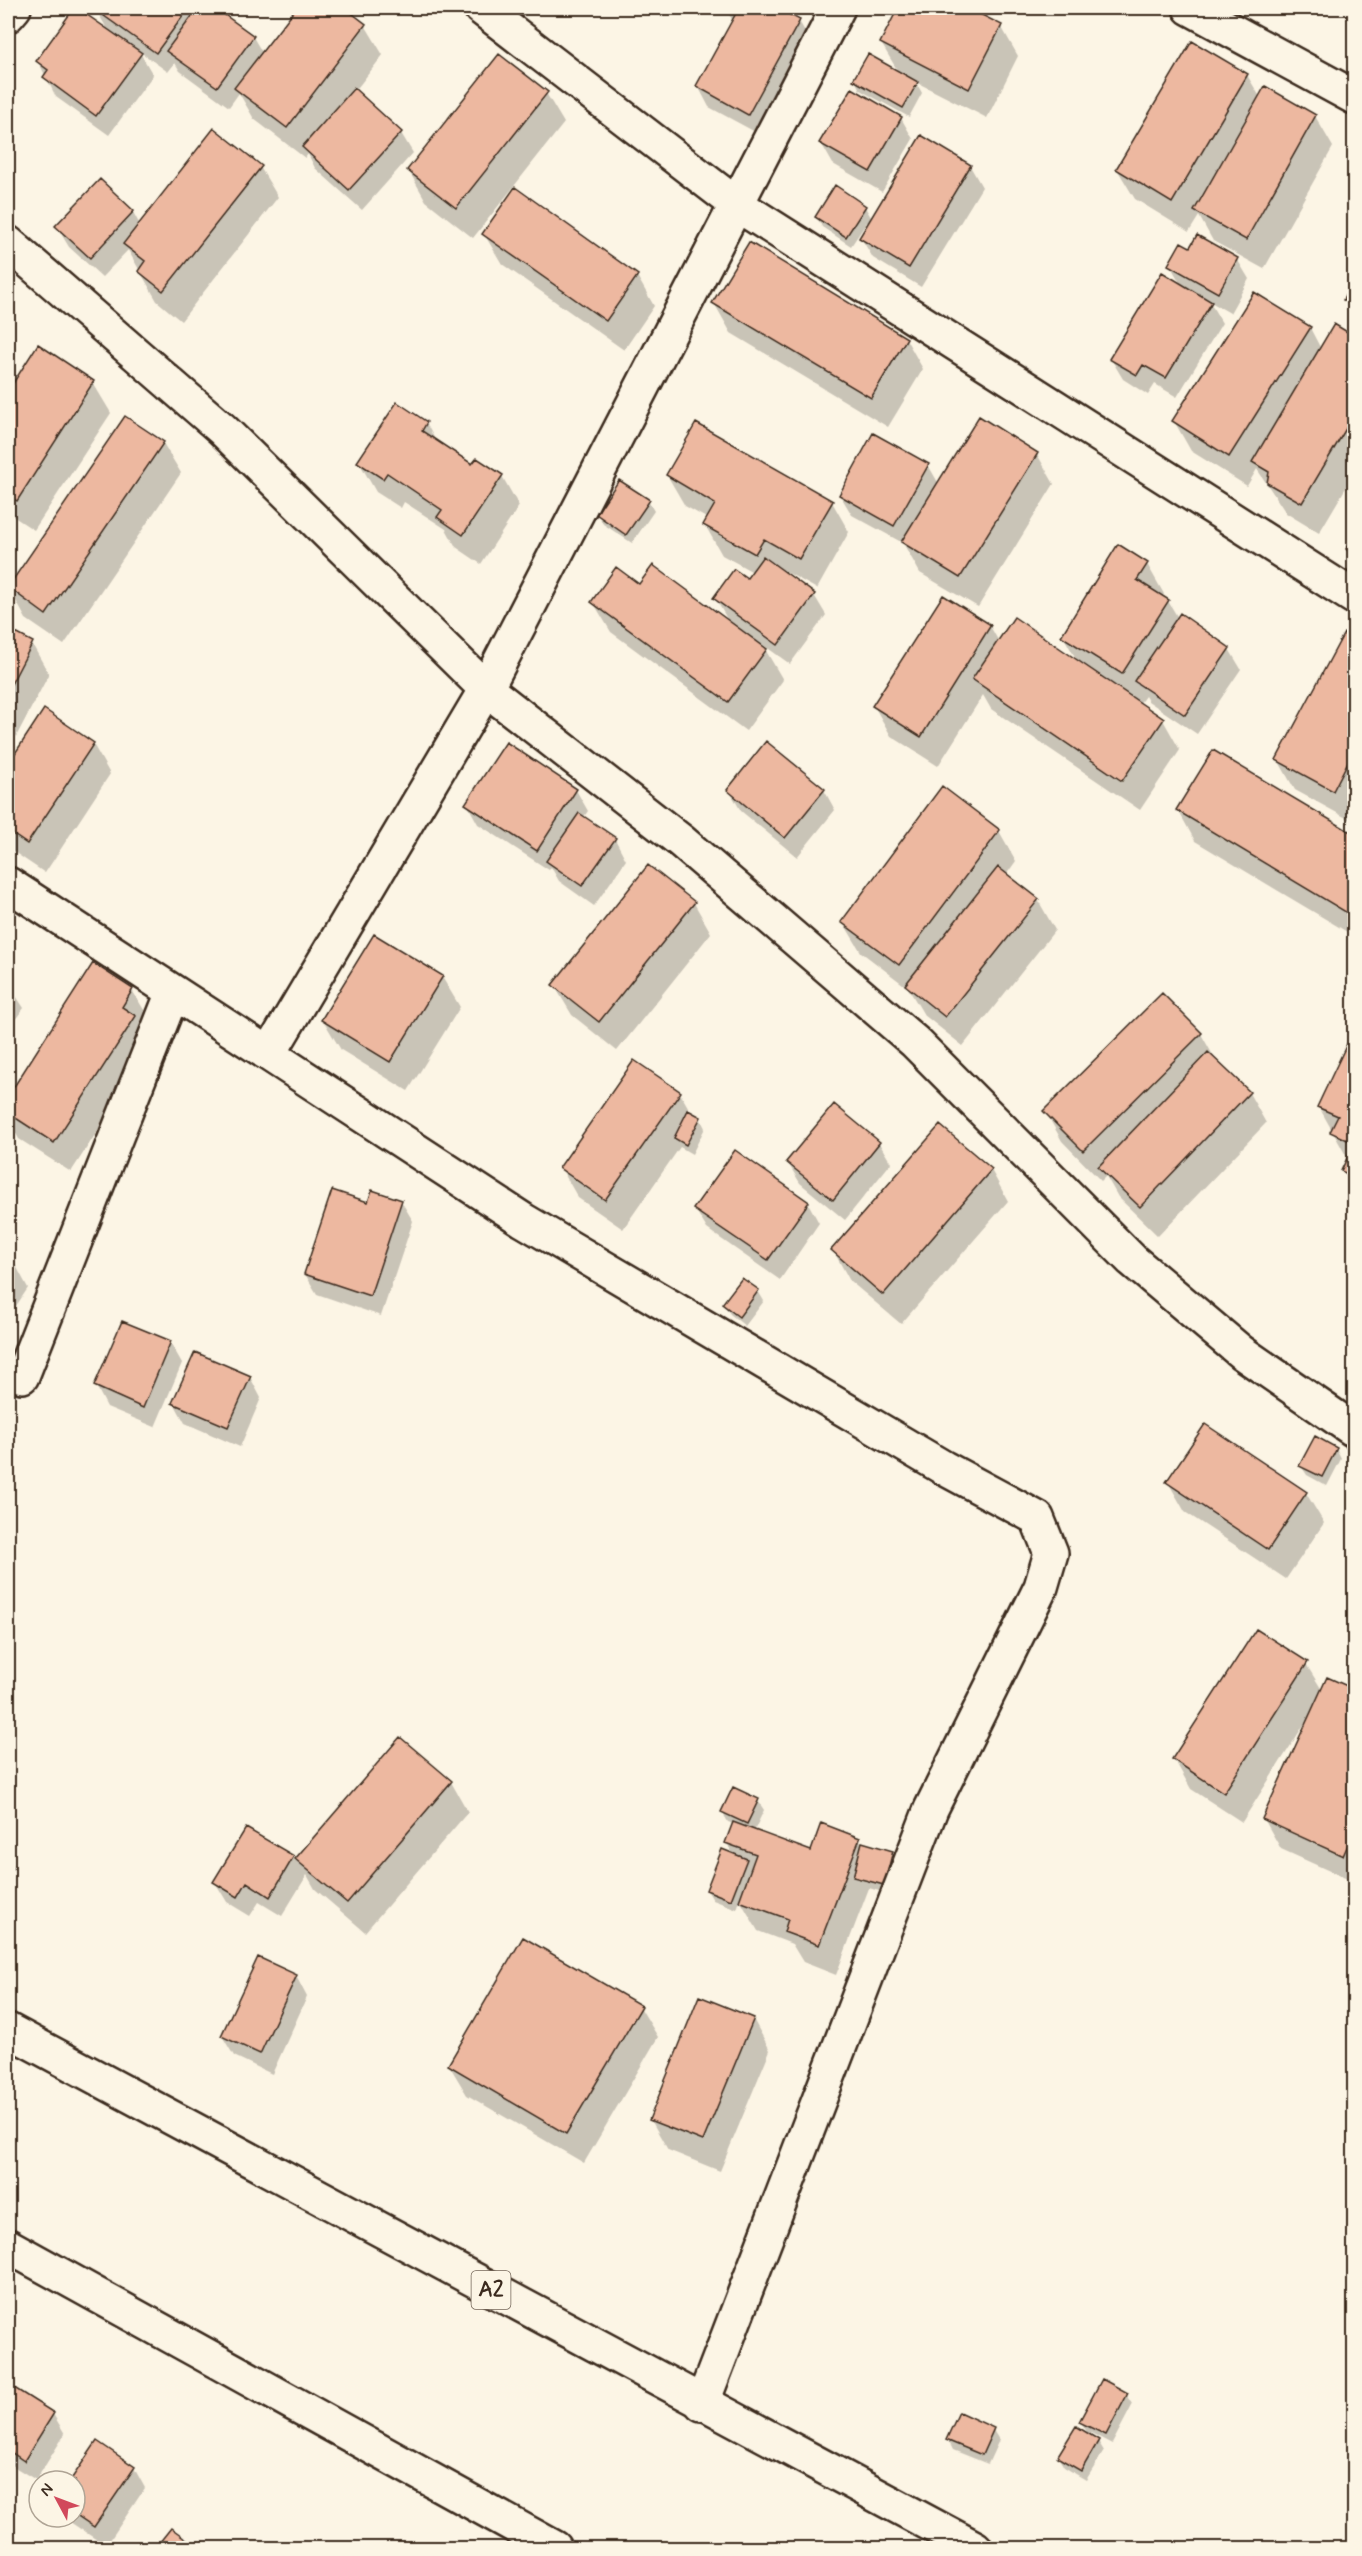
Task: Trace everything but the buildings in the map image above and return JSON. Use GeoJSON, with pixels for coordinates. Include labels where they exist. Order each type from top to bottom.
{"type":"FeatureCollection","features":[{"type":"Feature","properties":{"kind":"main road"},"geometry":{"type":"LineString","coordinates":[[8,15],[14,8]]}},
{"type":"Feature","properties":{"kind":"main road"},"geometry":{"type":"LineString","coordinates":[[481,8],[736,204],[1354,597]]}},
{"type":"Feature","properties":{"kind":"main road"},"geometry":{"type":"LineString","coordinates":[[269,1054],[486,689],[838,8]]}},
{"type":"Feature","properties":{"kind":"main road"},"geometry":{"type":"LineString","coordinates":[[1190,8],[1354,97]]}},
{"type":"Feature","properties":{"kind":"main road"},"geometry":{"type":"LineString","coordinates":[[8,243],[222,429],[486,689],[681,841],[915,1042],[1132,1260],[1241,1352],[1352,1422]]}},
{"type":"Feature","properties":{"kind":"main road"},"geometry":{"type":"LineString","coordinates":[[8,884],[523,1220],[944,1468],[1037,1518],[1051,1553],[1041,1587],[931,1809],[702,2404]]}},
{"type":"Feature","properties":{"kind":"main road"},"geometry":{"type":"LineString","coordinates":[[22,1376],[173,992]]}},
{"type":"Feature","properties":{"kind":"main road","name":"A2"},"geometry":{"type":"LineString","coordinates":[[8,2030],[702,2404],[975,2548]]}},
{"type":"Feature","properties":{"kind":"main road"},"geometry":{"type":"LineString","coordinates":[[8,2246],[555,2548]]}}]}
